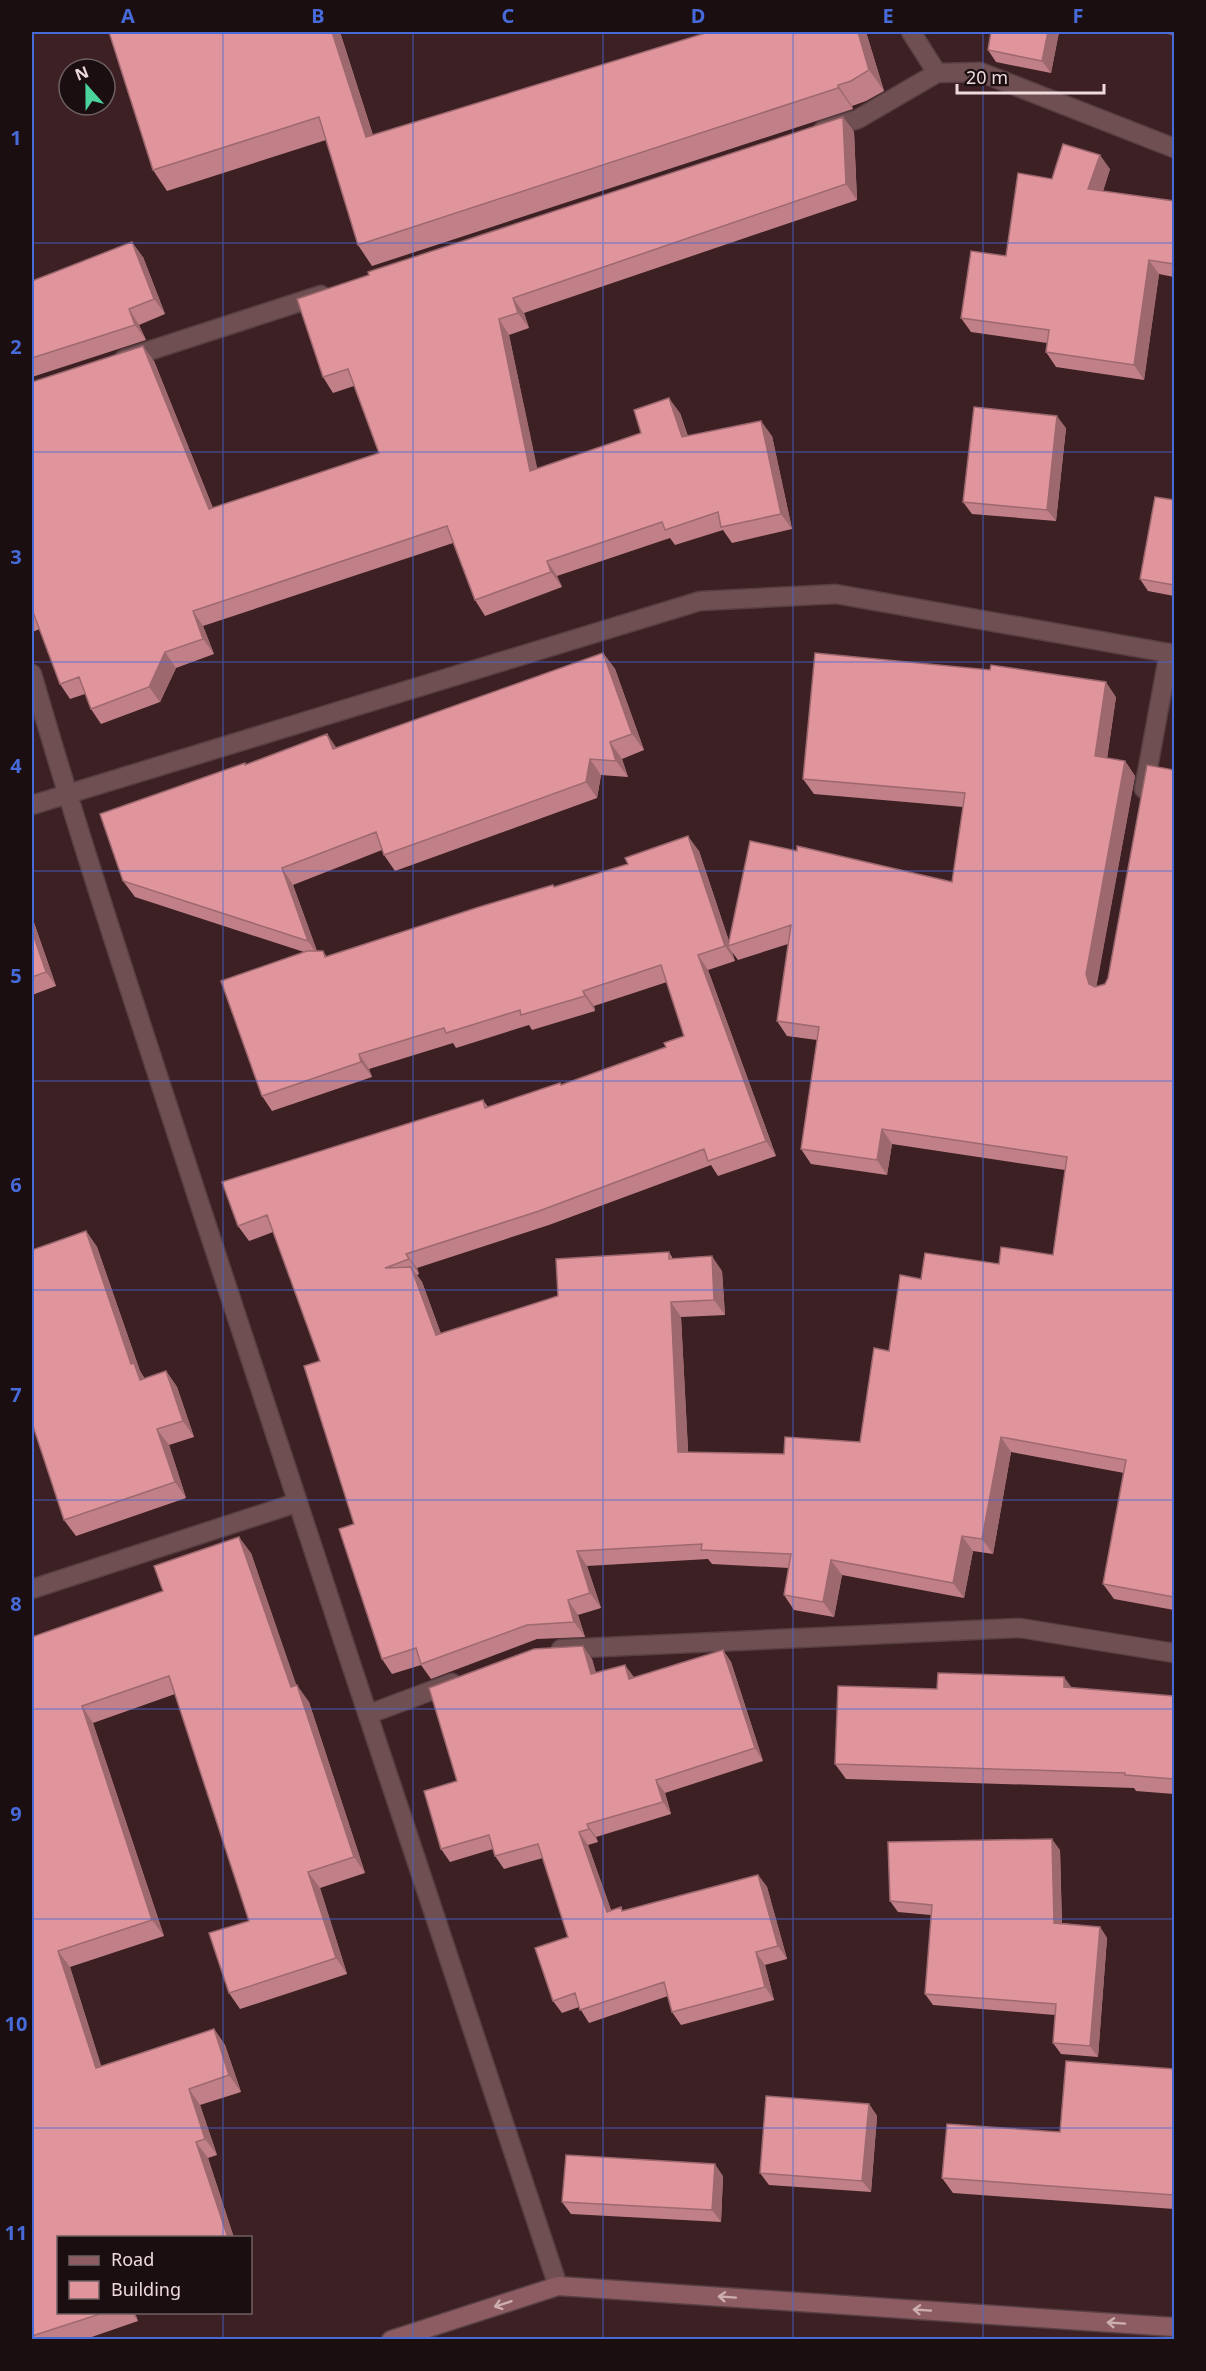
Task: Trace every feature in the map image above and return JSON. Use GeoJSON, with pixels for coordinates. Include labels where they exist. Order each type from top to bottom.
{"type":"FeatureCollection","features":[{"type":"Feature","properties":{"kind":"main road"},"geometry":{"type":"LineString","coordinates":[[391,2340],[558,2286],[1174,2327]]}},
{"type":"Feature","properties":{"kind":"street"},"geometry":{"type":"LineString","coordinates":[[911,32],[937,73]]}},
{"type":"Feature","properties":{"kind":"street"},"geometry":{"type":"LineString","coordinates":[[801,138],[858,119],[937,73],[980,72],[1174,148]]}},
{"type":"Feature","properties":{"kind":"street"},"geometry":{"type":"LineString","coordinates":[[111,363],[337,289]]}},
{"type":"Feature","properties":{"kind":"street"},"geometry":{"type":"LineString","coordinates":[[32,805],[700,601],[836,594],[1172,653],[1141,805]]}},
{"type":"Feature","properties":{"kind":"street"},"geometry":{"type":"LineString","coordinates":[[32,674],[66,794],[297,1503],[558,2286]]}},
{"type":"Feature","properties":{"kind":"street"},"geometry":{"type":"LineString","coordinates":[[32,1589],[297,1503]]}},
{"type":"Feature","properties":{"kind":"street"},"geometry":{"type":"LineString","coordinates":[[541,1650],[1020,1628],[1174,1653]]}},
{"type":"Feature","properties":{"kind":"street"},"geometry":{"type":"LineString","coordinates":[[369,1714],[465,1678]]}},
{"type":"Feature","properties":{"kind":"building"},"geometry":{"type":"Polygon","coordinates":[[[109,32],[332,32],[366,137],[709,32],[858,32],[869,70],[851,81],[838,85],[838,88],[358,245],[319,117],[153,170],[109,32]]]}},
{"type":"Feature","properties":{"kind":"building"},"geometry":{"type":"Polygon","coordinates":[[[991,32],[1048,32],[1042,61],[988,50],[991,32]]]}},
{"type":"Feature","properties":{"kind":"building"},"geometry":{"type":"Polygon","coordinates":[[[843,117],[846,184],[513,298],[518,313],[499,319],[530,471],[641,433],[634,410],[669,398],[682,437],[761,421],[781,514],[721,527],[718,512],[665,530],[662,522],[547,561],[551,572],[475,600],[447,526],[193,611],[203,639],[165,652],[149,687],[91,709],[79,677],[60,684],[32,613],[32,382],[143,346],[209,509],[379,453],[348,369],[323,377],[297,299],[369,275],[368,272],[843,117]]]}},
{"type":"Feature","properties":{"kind":"building"},"geometry":{"type":"Polygon","coordinates":[[[1063,144],[1100,155],[1088,189],[1174,201],[1174,264],[1149,260],[1134,365],[1046,352],[1049,330],[961,318],[971,251],[1006,256],[1018,173],[1052,179],[1063,144]]]}},
{"type":"Feature","properties":{"kind":"building"},"geometry":{"type":"Polygon","coordinates":[[[132,242],[154,299],[129,309],[135,325],[32,358],[32,281],[132,242]]]}},
{"type":"Feature","properties":{"kind":"building"},"geometry":{"type":"Polygon","coordinates":[[[974,407],[1057,416],[1047,510],[963,502],[974,407]]]}},
{"type":"Feature","properties":{"kind":"building"},"geometry":{"type":"Polygon","coordinates":[[[1155,497],[1174,500],[1174,585],[1140,579],[1155,497]]]}},
{"type":"Feature","properties":{"kind":"building"},"geometry":{"type":"Polygon","coordinates":[[[603,653],[632,734],[610,742],[616,761],[590,759],[586,782],[384,855],[376,832],[282,868],[308,941],[123,881],[100,814],[245,763],[245,765],[327,734],[333,749],[603,653]]]}},
{"type":"Feature","properties":{"kind":"building"},"geometry":{"type":"Polygon","coordinates":[[[815,653],[990,670],[991,665],[1106,682],[1095,756],[1125,761],[1086,974],[1089,984],[1095,987],[1105,984],[1108,978],[1147,765],[1174,770],[1174,1597],[1103,1584],[1126,1460],[1001,1437],[982,1539],[962,1536],[953,1583],[831,1560],[823,1602],[784,1595],[791,1554],[701,1550],[702,1544],[577,1551],[590,1593],[568,1600],[574,1622],[527,1625],[421,1664],[416,1648],[382,1659],[339,1529],[354,1524],[304,1366],[320,1361],[267,1215],[238,1226],[222,1182],[483,1100],[485,1108],[560,1083],[561,1085],[666,1047],[664,1043],[684,1036],[661,965],[583,991],[585,996],[521,1015],[520,1010],[446,1033],[444,1028],[359,1054],[361,1062],[262,1096],[221,981],[307,951],[323,951],[325,957],[479,907],[553,885],[554,887],[628,864],[625,858],[688,836],[725,946],[698,955],[766,1141],[708,1161],[704,1149],[539,1211],[406,1254],[409,1259],[385,1268],[411,1267],[436,1335],[558,1296],[556,1259],[669,1252],[669,1259],[712,1256],[714,1300],[671,1302],[678,1452],[784,1454],[785,1437],[860,1442],[874,1348],[889,1351],[900,1275],[921,1279],[925,1253],[999,1264],[1001,1247],[1053,1255],[1067,1157],[882,1129],[877,1160],[801,1149],[819,1027],[777,1021],[791,925],[728,946],[750,841],[797,851],[797,846],[952,882],[965,793],[803,779],[815,653]]]}},
{"type":"Feature","properties":{"kind":"building"},"geometry":{"type":"Polygon","coordinates":[[[32,931],[46,972],[32,977],[32,931]]]}},
{"type":"Feature","properties":{"kind":"building"},"geometry":{"type":"Polygon","coordinates":[[[86,1231],[131,1364],[134,1363],[140,1380],[166,1371],[183,1421],[157,1429],[175,1482],[64,1520],[32,1423],[32,1250],[86,1231]]]}},
{"type":"Feature","properties":{"kind":"building"},"geometry":{"type":"Polygon","coordinates":[[[239,1537],[291,1687],[297,1685],[354,1857],[308,1872],[336,1958],[229,1993],[209,1933],[249,1921],[169,1676],[82,1706],[152,1920],[58,1951],[96,2068],[214,2029],[229,2075],[189,2089],[205,2139],[196,2142],[227,2236],[57,2236],[57,2314],[100,2314],[32,2336],[32,1637],[163,1591],[154,1566],[239,1537]]]}},
{"type":"Feature","properties":{"kind":"building"},"geometry":{"type":"Polygon","coordinates":[[[583,1646],[591,1674],[625,1665],[629,1679],[723,1650],[755,1748],[656,1780],[663,1802],[587,1824],[589,1829],[579,1832],[607,1912],[621,1907],[622,1911],[758,1875],[778,1946],[756,1952],[765,1987],[672,2012],[664,1982],[580,2010],[575,1993],[553,2001],[535,1948],[568,1937],[538,1844],[495,1856],[489,1835],[441,1849],[424,1791],[457,1781],[429,1688],[534,1649],[583,1646]]]}},
{"type":"Feature","properties":{"kind":"building"},"geometry":{"type":"Polygon","coordinates":[[[938,1673],[1064,1677],[1064,1687],[1174,1696],[1174,1779],[1125,1775],[1125,1773],[835,1764],[838,1686],[937,1689],[938,1673]]]}},
{"type":"Feature","properties":{"kind":"building"},"geometry":{"type":"Polygon","coordinates":[[[1052,1839],[1054,1923],[1100,1927],[1090,2046],[1053,2043],[1056,2004],[925,1994],[932,1905],[890,1901],[888,1842],[1052,1839]]]}},
{"type":"Feature","properties":{"kind":"building"},"geometry":{"type":"Polygon","coordinates":[[[1066,2061],[1174,2069],[1174,2195],[942,2178],[947,2124],[1060,2132],[1066,2061]]]}},
{"type":"Feature","properties":{"kind":"building"},"geometry":{"type":"Polygon","coordinates":[[[766,2096],[869,2104],[862,2181],[760,2173],[766,2096]]]}},
{"type":"Feature","properties":{"kind":"building"},"geometry":{"type":"Polygon","coordinates":[[[566,2155],[715,2164],[712,2210],[562,2202],[566,2155]]]}}]}
